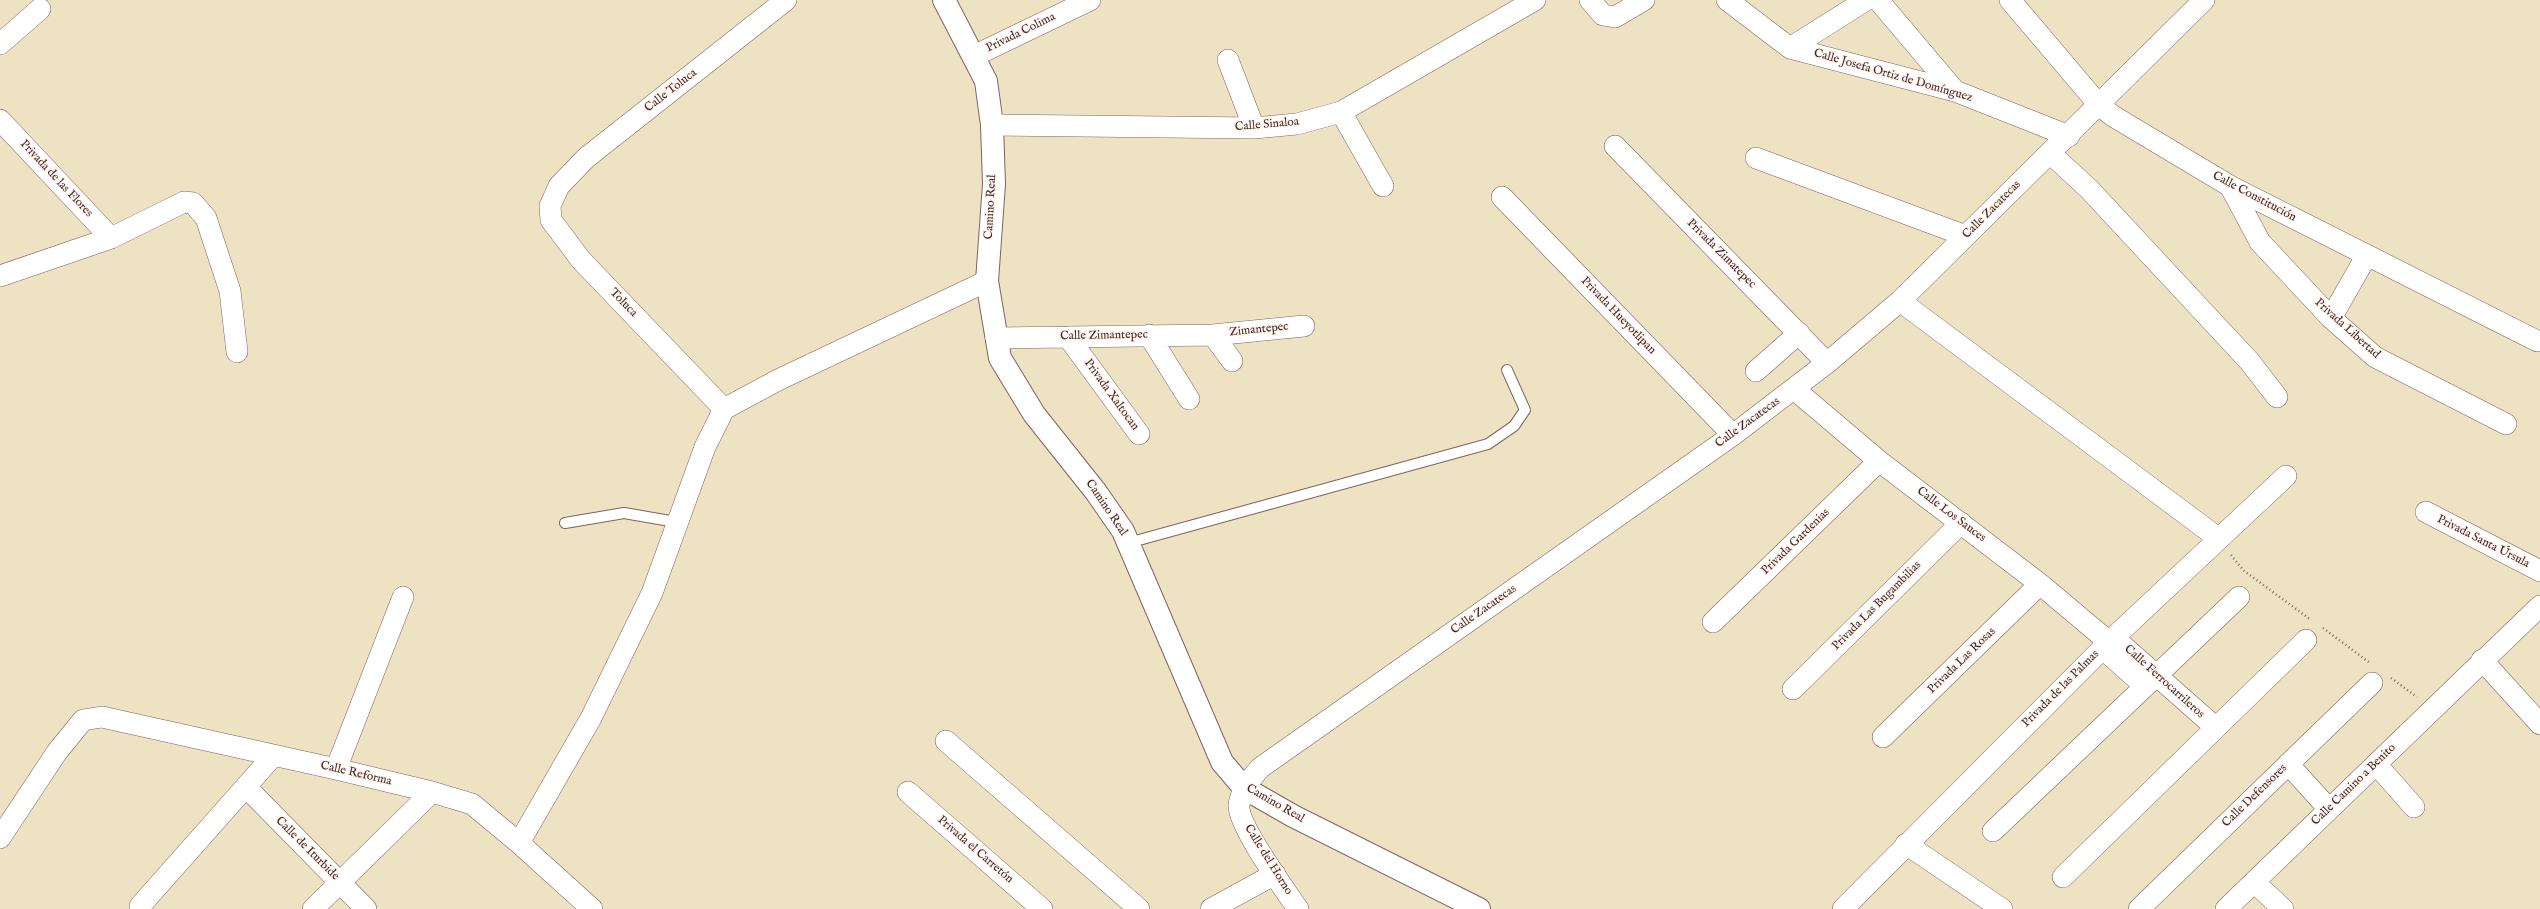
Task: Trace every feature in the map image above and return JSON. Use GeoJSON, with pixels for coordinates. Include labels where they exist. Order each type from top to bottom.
{"type":"FeatureCollection","features":[{"type":"Feature","properties":{"kind":"main road","name":"Camino Real"},"geometry":{"type":"LineString","coordinates":[[944,0],[986,81],[992,125],[994,184],[987,281],[1000,358],[1034,414],[1096,492],[1123,531],[1222,762],[1244,788],[1293,816],[1479,909]]}},
{"type":"Feature","properties":{"kind":"street","name":"Calle Toluca"},"geometry":{"type":"LineString","coordinates":[[559,186],[586,158],[786,0]]}},
{"type":"Feature","properties":{"kind":"street","name":"Privada Colima"},"geometry":{"type":"LineString","coordinates":[[974,56],[1090,0]]}},
{"type":"Feature","properties":{"kind":"street","name":"Calle Sinaloa"},"geometry":{"type":"LineString","coordinates":[[992,125],[1254,128],[1297,124],[1341,112],[1534,0]]}},
{"type":"Feature","properties":{"kind":"street"},"geometry":{"type":"LineString","coordinates":[[1590,0],[1603,15],[1615,18],[1644,0]]}},
{"type":"Feature","properties":{"kind":"street","name":"Calle Josefa Ortiz de Domínguez"},"geometry":{"type":"LineString","coordinates":[[1727,0],[1790,48],[1955,91],[2069,136]]}},
{"type":"Feature","properties":{"kind":"street"},"geometry":{"type":"LineString","coordinates":[[1790,48],[1866,0]]}},
{"type":"Feature","properties":{"kind":"street"},"geometry":{"type":"LineString","coordinates":[[1878,0],[1955,91]]}},
{"type":"Feature","properties":{"kind":"street","name":"Calle Constitución"},"geometry":{"type":"LineString","coordinates":[[2010,0],[2099,105],[2113,116],[2230,186],[2537,340]]}},
{"type":"Feature","properties":{"kind":"street","name":"Calle Zacatecas"},"geometry":{"type":"LineString","coordinates":[[1244,788],[1260,768],[1733,434],[1827,363],[1900,301],[2069,136],[2204,0]]}},
{"type":"Feature","properties":{"kind":"street"},"geometry":{"type":"LineString","coordinates":[[0,44],[40,9]]}},
{"type":"Feature","properties":{"kind":"street"},"geometry":{"type":"LineString","coordinates":[[1228,60],[1254,128]]}},
{"type":"Feature","properties":{"kind":"street"},"geometry":{"type":"LineString","coordinates":[[1341,112],[1383,186]]}},
{"type":"Feature","properties":{"kind":"street","name":"Privada de las Flores"},"geometry":{"type":"LineString","coordinates":[[0,120],[111,238]]}},
{"type":"Feature","properties":{"kind":"street","name":"Privada Zimatepec"},"geometry":{"type":"LineString","coordinates":[[1615,146],[1827,363]]}},
{"type":"Feature","properties":{"kind":"street"},"geometry":{"type":"LineString","coordinates":[[2050,153],[2089,189],[2250,362],[2277,397]]}},
{"type":"Feature","properties":{"kind":"street"},"geometry":{"type":"LineString","coordinates":[[1756,158],[1966,236]]}},
{"type":"Feature","properties":{"kind":"street","name":"Toluca"},"geometry":{"type":"LineString","coordinates":[[559,186],[550,206],[551,220],[581,260],[724,409]]}},
{"type":"Feature","properties":{"kind":"street","name":"Privada Libertad"},"geometry":{"type":"LineString","coordinates":[[2230,186],[2260,242],[2331,318],[2375,357],[2506,424]]}},
{"type":"Feature","properties":{"kind":"street","name":"Privada Hueyotlipan"},"geometry":{"type":"LineString","coordinates":[[1502,197],[1733,434]]}},
{"type":"Feature","properties":{"kind":"street"},"geometry":{"type":"LineString","coordinates":[[0,276],[111,238],[184,202],[193,203],[206,218],[230,291],[238,352]]}},
{"type":"Feature","properties":{"kind":"street"},"geometry":{"type":"LineString","coordinates":[[2331,318],[2367,255]]}},
{"type":"Feature","properties":{"kind":"street"},"geometry":{"type":"LineString","coordinates":[[519,843],[594,711],[652,593],[676,522],[705,447],[724,409],[778,380],[987,281]]}},
{"type":"Feature","properties":{"kind":"street"},"geometry":{"type":"LineString","coordinates":[[1900,301],[2218,538]]}},
{"type":"Feature","properties":{"kind":"street","name":"Zimantepec"},"geometry":{"type":"LineString","coordinates":[[1213,334],[1304,326]]}},
{"type":"Feature","properties":{"kind":"street"},"geometry":{"type":"LineString","coordinates":[[1756,371],[1799,333]]}},
{"type":"Feature","properties":{"kind":"street"},"geometry":{"type":"LineString","coordinates":[[1213,334],[1232,361]]}},
{"type":"Feature","properties":{"kind":"street","name":"Calle Zimantepec"},"geometry":{"type":"LineString","coordinates":[[996,338],[1213,334]]}},
{"type":"Feature","properties":{"kind":"street"},"geometry":{"type":"LineString","coordinates":[[1149,335],[1189,399]]}},
{"type":"Feature","properties":{"kind":"street","name":"Privada Xaltocan"},"geometry":{"type":"LineString","coordinates":[[1068,337],[1140,434]]}},
{"type":"Feature","properties":{"kind":"street","name":"Calle Los Sauces"},"geometry":{"type":"LineString","coordinates":[[1794,389],[1879,461],[2040,584],[2108,642]]}},
{"type":"Feature","properties":{"kind":"street","name":"Privada Gardenias"},"geometry":{"type":"LineString","coordinates":[[1713,622],[1879,461]]}},
{"type":"Feature","properties":{"kind":"street","name":"Privada de las Palmas"},"geometry":{"type":"LineString","coordinates":[[1843,909],[2108,642],[2286,476]]}},
{"type":"Feature","properties":{"kind":"street","name":"Privada Santa Úrsula"},"geometry":{"type":"LineString","coordinates":[[2426,512],[2540,571]]}},
{"type":"Feature","properties":{"kind":"street","name":"Privada Las Bugambilias"},"geometry":{"type":"LineString","coordinates":[[1793,688],[1961,523]]}},
{"type":"Feature","properties":{"kind":"street","name":"Privada Las Rosas"},"geometry":{"type":"LineString","coordinates":[[1883,737],[2040,584]]}},
{"type":"Feature","properties":{"kind":"street"},"geometry":{"type":"LineString","coordinates":[[336,769],[403,597]]}},
{"type":"Feature","properties":{"kind":"street"},"geometry":{"type":"LineString","coordinates":[[1993,831],[2150,680],[2239,597]]}},
{"type":"Feature","properties":{"kind":"street","name":"Calle Camino a Benito"},"geometry":{"type":"LineString","coordinates":[[2226,909],[2482,660],[2540,606]]}},
{"type":"Feature","properties":{"kind":"street"},"geometry":{"type":"LineString","coordinates":[[2063,877],[2215,727],[2306,640]]}},
{"type":"Feature","properties":{"kind":"street","name":"Calle Ferrocarrileros"},"geometry":{"type":"LineString","coordinates":[[2108,642],[2150,680],[2215,727]]}},
{"type":"Feature","properties":{"kind":"street"},"geometry":{"type":"LineString","coordinates":[[2482,660],[2540,724]]}},
{"type":"Feature","properties":{"kind":"street","name":"Calle Defensores"},"geometry":{"type":"LineString","coordinates":[[2139,909],[2372,684]]}},
{"type":"Feature","properties":{"kind":"street","name":"Calle Reforma"},"geometry":{"type":"LineString","coordinates":[[0,838],[57,752],[83,720],[102,717],[336,769],[432,792],[472,804],[519,843],[592,909]]}},
{"type":"Feature","properties":{"kind":"street"},"geometry":{"type":"LineString","coordinates":[[946,741],[1139,909]]}},
{"type":"Feature","properties":{"kind":"street"},"geometry":{"type":"LineString","coordinates":[[140,906],[247,788],[273,756]]}},
{"type":"Feature","properties":{"kind":"street"},"geometry":{"type":"LineString","coordinates":[[2376,764],[2414,807]]}},
{"type":"Feature","properties":{"kind":"street"},"geometry":{"type":"LineString","coordinates":[[2283,769],[2324,814]]}},
{"type":"Feature","properties":{"kind":"street","name":"Calle de Iturbide"},"geometry":{"type":"LineString","coordinates":[[247,788],[366,909]]}},
{"type":"Feature","properties":{"kind":"street","name":"Calle del Horno"},"geometry":{"type":"LineString","coordinates":[[1244,788],[1239,806],[1245,827],[1298,909]]}},
{"type":"Feature","properties":{"kind":"street"},"geometry":{"type":"LineString","coordinates":[[313,909],[339,881],[432,792]]}},
{"type":"Feature","properties":{"kind":"street","name":"Privada el Carretón"},"geometry":{"type":"LineString","coordinates":[[908,792],[1042,909]]}},
{"type":"Feature","properties":{"kind":"street"},"geometry":{"type":"LineString","coordinates":[[1906,844],[2002,909]]}},
{"type":"Feature","properties":{"kind":"street"},"geometry":{"type":"LineString","coordinates":[[1211,909],[1275,874]]}},
{"type":"Feature","properties":{"kind":"street"},"geometry":{"type":"LineString","coordinates":[[2254,882],[2283,909]]}},
{"type":"Feature","properties":{"kind":"lane"},"geometry":{"type":"LineString","coordinates":[[1128,543],[1488,444],[1514,426],[1525,410],[1507,370]]}},
{"type":"Feature","properties":{"kind":"lane"},"geometry":{"type":"LineString","coordinates":[[565,523],[624,513],[676,522]]}}]}
